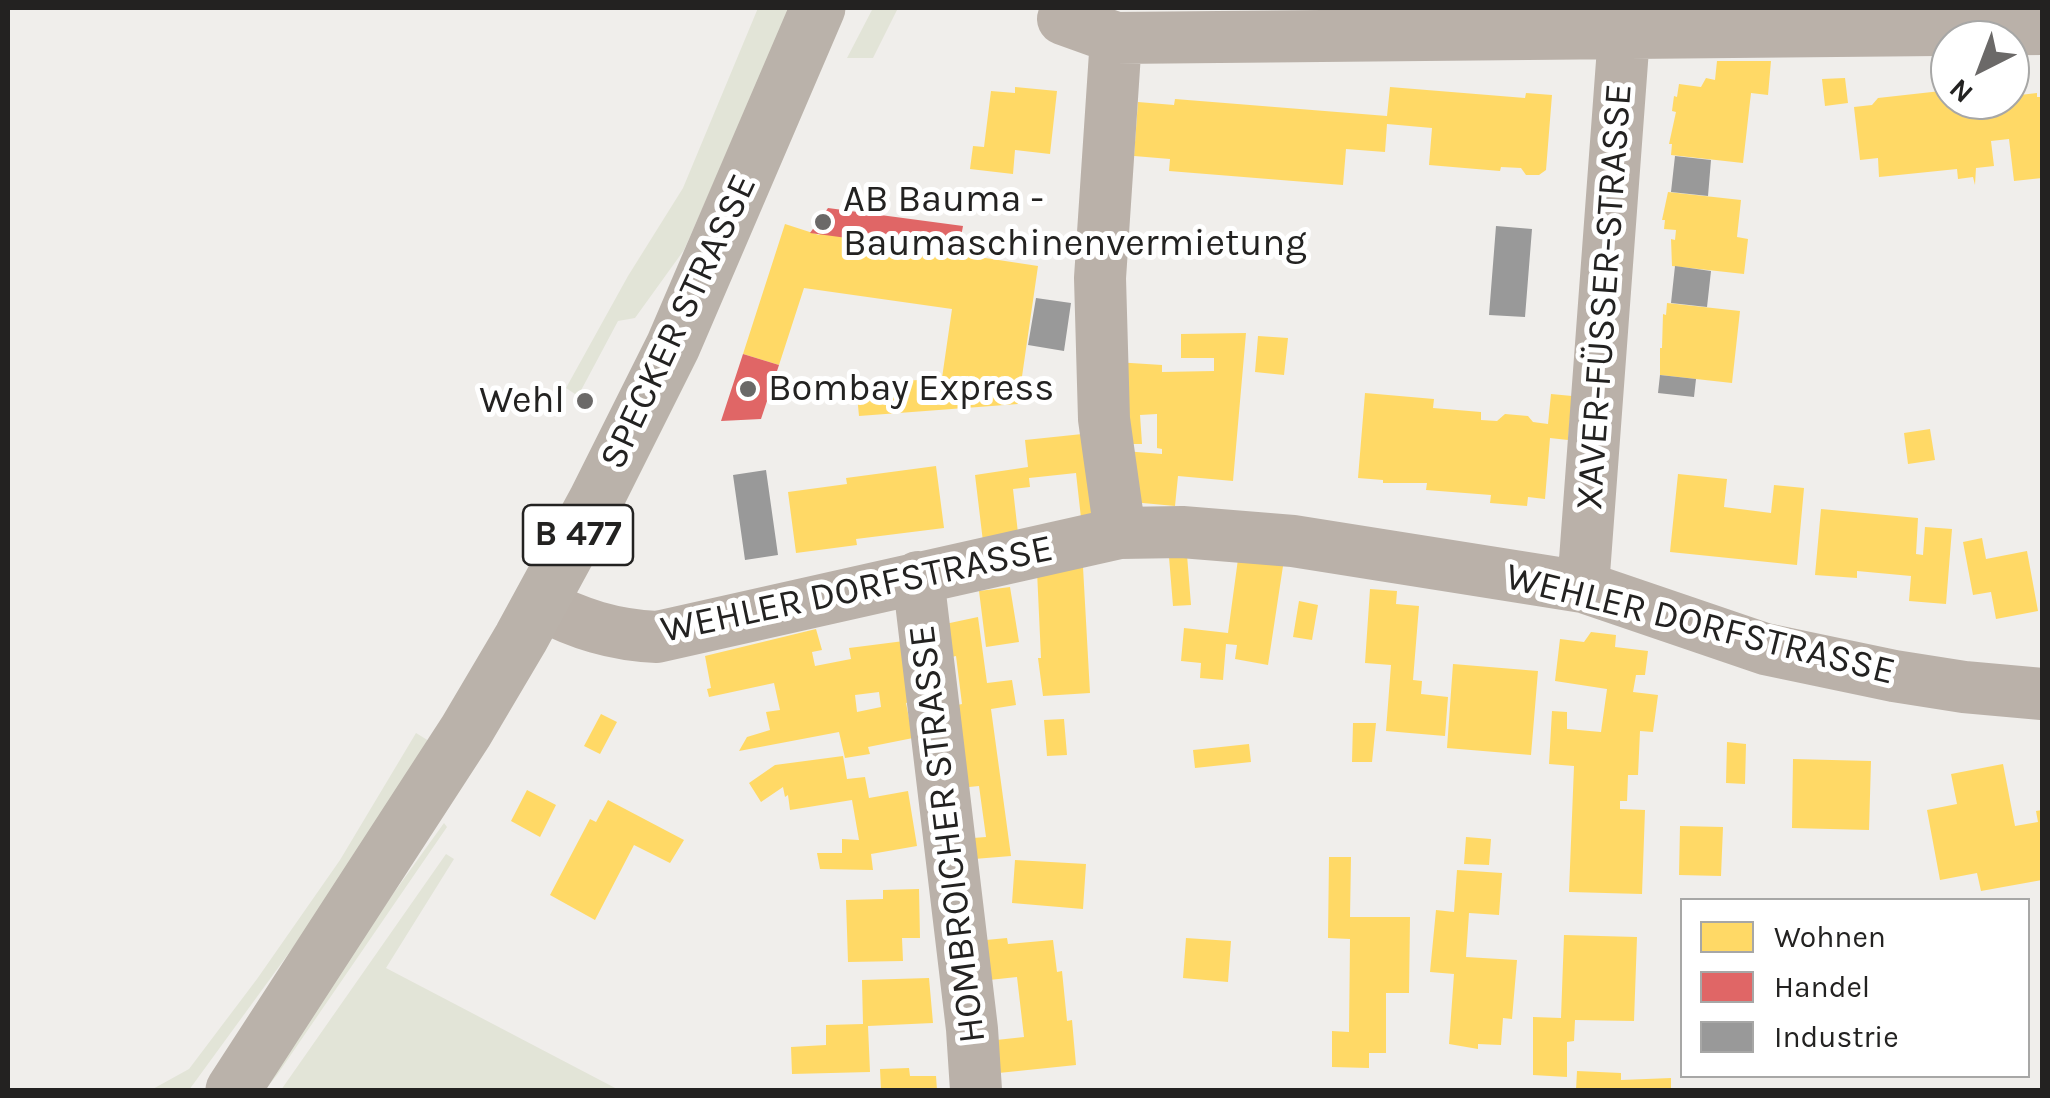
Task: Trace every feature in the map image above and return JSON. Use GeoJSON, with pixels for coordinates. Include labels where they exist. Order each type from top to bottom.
{"type":"FeatureCollection","features":[{"type":"Feature","properties":{"kind":"main road","name":"SPECKER STRASSE"},"geometry":{"type":"LineString","coordinates":[[232,1090],[411,819],[540,604],[673,346],[818,8]]}},
{"type":"Feature","properties":{"kind":"main road","name":"SPECKER STRASSE"},"geometry":{"type":"LineString","coordinates":[[205,1090],[300,984]]}},
{"type":"Feature","properties":{"kind":"street"},"geometry":{"type":"LineString","coordinates":[[1064,20],[1116,38],[1626,20],[2042,30]]}},
{"type":"Feature","properties":{"kind":"street","name":"XAVER-FÜSSER-STRASSE"},"geometry":{"type":"LineString","coordinates":[[1583,587],[1626,20]]}},
{"type":"Feature","properties":{"kind":"street"},"geometry":{"type":"LineString","coordinates":[[1116,38],[1100,278],[1104,418],[1120,533]]}},
{"type":"Feature","properties":{"kind":"street","name":"WEHLER DORFSTRASSE"},"geometry":{"type":"LineString","coordinates":[[540,604],[576,622],[620,636],[657,637],[1120,533],[1198,533],[1294,540],[1583,587],[1764,649],[1894,676],[2042,694]]}},
{"type":"Feature","properties":{"kind":"street","name":"HOMBROICHER STRASSE"},"geometry":{"type":"LineString","coordinates":[[918,578],[972,1028],[976,1090]]}},
{"type":"Feature","properties":{"kind":"shaded area"},"geometry":{"type":"Polygon","coordinates":[[[758,8],[791,8],[684,250],[635,318],[618,321],[578,396],[566,388],[628,276],[683,188],[758,8]]]}},
{"type":"Feature","properties":{"kind":"shaded area"},"geometry":{"type":"Polygon","coordinates":[[[873,8],[898,8],[873,58],[847,58],[873,8]]]}},
{"type":"Feature","properties":{"kind":"shaded area"},"geometry":{"type":"Polygon","coordinates":[[[416,733],[429,741],[305,931],[189,1090],[151,1090],[189,1069],[257,979],[340,860],[416,733]]]}},
{"type":"Feature","properties":{"kind":"shaded area"},"geometry":{"type":"Polygon","coordinates":[[[444,823],[447,827],[277,1075],[265,1090],[252,1090],[444,823]]]}},
{"type":"Feature","properties":{"kind":"shaded area"},"geometry":{"type":"Polygon","coordinates":[[[446,854],[454,859],[386,968],[619,1090],[281,1090],[446,854]]]}},
{"type":"Feature","properties":{"kind":"building: Wohnen"},"geometry":{"type":"Polygon","coordinates":[[[1717,61],[1771,61],[1768,95],[1751,93],[1743,163],[1671,155],[1669,144],[1676,112],[1672,111],[1679,84],[1701,87],[1706,78],[1715,80],[1717,61]]]}},
{"type":"Feature","properties":{"kind":"building: Wohnen"},"geometry":{"type":"Polygon","coordinates":[[[1845,78],[1848,103],[1825,106],[1822,79],[1845,78]]]}},
{"type":"Feature","properties":{"kind":"building: Wohnen"},"geometry":{"type":"Polygon","coordinates":[[[1015,87],[1057,91],[1050,154],[1015,150],[1013,174],[970,169],[973,146],[984,147],[991,91],[1015,93],[1015,87]]]}},
{"type":"Feature","properties":{"kind":"building: Wohnen"},"geometry":{"type":"Polygon","coordinates":[[[1390,87],[1525,98],[1526,93],[1552,95],[1546,170],[1539,175],[1526,175],[1521,168],[1501,167],[1500,171],[1429,165],[1432,128],[1387,124],[1385,152],[1346,149],[1343,185],[1169,171],[1170,159],[1134,156],[1138,102],[1174,105],[1175,99],[1387,116],[1390,87]]]}},
{"type":"Feature","properties":{"kind":"building: Wohnen"},"geometry":{"type":"Polygon","coordinates":[[[1930,92],[1930,120],[2030,120],[2030,94],[2037,93],[2037,97],[2042,97],[2042,178],[2014,181],[2009,139],[1991,141],[1994,166],[1976,168],[1975,185],[1973,177],[1958,179],[1957,169],[1879,177],[1878,158],[1860,160],[1854,107],[1872,105],[1878,98],[1930,92]]]}},
{"type":"Feature","properties":{"kind":"building: Wohnen"},"geometry":{"type":"Polygon","coordinates":[[[1668,192],[1741,200],[1737,237],[1748,239],[1744,274],[1672,266],[1671,239],[1675,240],[1676,230],[1664,229],[1662,220],[1668,192]]]}},
{"type":"Feature","properties":{"kind":"building: Wohnen"},"geometry":{"type":"Polygon","coordinates":[[[785,224],[819,235],[1038,266],[1018,404],[859,416],[856,385],[942,378],[952,309],[804,288],[779,365],[743,354],[785,224]]]}},
{"type":"Feature","properties":{"kind":"building: Wohnen"},"geometry":{"type":"Polygon","coordinates":[[[1667,303],[1740,311],[1732,383],[1660,375],[1667,303]]]}},
{"type":"Feature","properties":{"kind":"building: Wohnen"},"geometry":{"type":"Polygon","coordinates":[[[1246,333],[1233,481],[1178,476],[1175,506],[1132,502],[1124,451],[1162,454],[1162,449],[1157,448],[1157,414],[1140,415],[1142,444],[1123,444],[1115,362],[1162,365],[1162,372],[1214,371],[1214,358],[1181,358],[1181,334],[1246,333]]]}},
{"type":"Feature","properties":{"kind":"building: Wohnen"},"geometry":{"type":"Polygon","coordinates":[[[1258,336],[1288,338],[1284,375],[1255,372],[1258,336]]]}},
{"type":"Feature","properties":{"kind":"building: Wohnen"},"geometry":{"type":"Polygon","coordinates":[[[1365,393],[1434,399],[1433,408],[1481,412],[1481,420],[1497,421],[1505,414],[1528,416],[1533,422],[1548,424],[1551,394],[1572,396],[1568,440],[1550,438],[1545,499],[1528,497],[1527,506],[1490,503],[1491,495],[1426,490],[1427,483],[1383,483],[1358,478],[1365,393]]]}},
{"type":"Feature","properties":{"kind":"building: Wohnen"},"geometry":{"type":"Polygon","coordinates":[[[1930,429],[1935,460],[1908,464],[1904,433],[1930,429]]]}},
{"type":"Feature","properties":{"kind":"building: Wohnen"},"geometry":{"type":"Polygon","coordinates":[[[1092,433],[1100,511],[1081,518],[1076,473],[1029,478],[1030,487],[1013,489],[1019,542],[984,550],[975,475],[1028,467],[1025,440],[1092,433]]]}},
{"type":"Feature","properties":{"kind":"building: Wohnen"},"geometry":{"type":"Polygon","coordinates":[[[936,466],[944,528],[856,539],[857,545],[796,553],[788,492],[847,484],[846,478],[936,466]]]}},
{"type":"Feature","properties":{"kind":"building: Wohnen"},"geometry":{"type":"Polygon","coordinates":[[[1678,474],[1727,479],[1724,507],[1771,513],[1774,485],[1804,488],[1797,565],[1670,552],[1678,474]]]}},
{"type":"Feature","properties":{"kind":"building: Wohnen"},"geometry":{"type":"Polygon","coordinates":[[[1821,509],[1918,518],[1916,554],[1923,555],[1925,527],[1952,529],[1946,604],[1909,601],[1911,576],[1857,571],[1857,578],[1815,575],[1821,509]]]}},
{"type":"Feature","properties":{"kind":"building: Wohnen"},"geometry":{"type":"Polygon","coordinates":[[[1982,538],[1986,559],[2027,551],[2038,611],[1996,619],[1991,592],[1973,595],[1963,542],[1982,538]]]}},
{"type":"Feature","properties":{"kind":"building: Wohnen"},"geometry":{"type":"Polygon","coordinates":[[[1187,555],[1191,605],[1173,606],[1169,557],[1187,555]]]}},
{"type":"Feature","properties":{"kind":"building: Wohnen"},"geometry":{"type":"Polygon","coordinates":[[[1238,559],[1283,566],[1268,665],[1235,659],[1237,645],[1226,644],[1223,680],[1200,678],[1201,663],[1181,661],[1184,628],[1228,633],[1238,559]]]}},
{"type":"Feature","properties":{"kind":"building: Wohnen"},"geometry":{"type":"Polygon","coordinates":[[[1083,567],[1090,693],[1043,696],[1038,658],[1037,571],[1083,567]]]}},
{"type":"Feature","properties":{"kind":"building: Wohnen"},"geometry":{"type":"Polygon","coordinates":[[[1010,587],[1019,642],[986,647],[979,591],[1010,587]]]}},
{"type":"Feature","properties":{"kind":"building: Wohnen"},"geometry":{"type":"Polygon","coordinates":[[[1370,589],[1397,591],[1396,604],[1419,606],[1413,680],[1422,681],[1421,694],[1448,697],[1445,736],[1386,731],[1391,665],[1365,663],[1370,589]]]}},
{"type":"Feature","properties":{"kind":"building: Wohnen"},"geometry":{"type":"Polygon","coordinates":[[[1299,601],[1318,605],[1312,640],[1293,637],[1299,601]]]}},
{"type":"Feature","properties":{"kind":"building: Wohnen"},"geometry":{"type":"Polygon","coordinates":[[[978,617],[987,683],[1012,680],[1016,705],[991,709],[1011,856],[974,859],[973,838],[986,837],[979,786],[969,787],[940,709],[962,704],[956,656],[934,661],[931,627],[978,617]]]}},
{"type":"Feature","properties":{"kind":"building: Wohnen"},"geometry":{"type":"Polygon","coordinates":[[[816,629],[822,650],[812,652],[815,666],[851,659],[849,648],[904,641],[911,702],[906,703],[913,738],[868,747],[870,754],[845,758],[839,732],[739,751],[747,737],[770,730],[766,712],[780,710],[774,683],[709,697],[705,656],[816,629]],[[879,692],[855,695],[857,712],[881,707],[879,692]]]}},
{"type":"Feature","properties":{"kind":"building: Wohnen"},"geometry":{"type":"Polygon","coordinates":[[[1591,632],[1616,635],[1615,647],[1648,651],[1645,675],[1636,675],[1633,692],[1658,695],[1653,732],[1640,731],[1638,775],[1628,775],[1627,801],[1620,801],[1620,809],[1645,810],[1642,894],[1569,892],[1574,766],[1549,764],[1552,711],[1567,712],[1567,729],[1601,732],[1607,689],[1555,681],[1560,639],[1584,642],[1591,632]]]}},
{"type":"Feature","properties":{"kind":"building: Wohnen"},"geometry":{"type":"Polygon","coordinates":[[[1453,664],[1538,671],[1531,755],[1447,748],[1453,664]]]}},
{"type":"Feature","properties":{"kind":"building: Wohnen"},"geometry":{"type":"Polygon","coordinates":[[[601,714],[617,722],[600,754],[584,746],[601,714]]]}},
{"type":"Feature","properties":{"kind":"building: Wohnen"},"geometry":{"type":"Polygon","coordinates":[[[1064,719],[1067,755],[1047,756],[1044,720],[1064,719]]]}},
{"type":"Feature","properties":{"kind":"building: Wohnen"},"geometry":{"type":"Polygon","coordinates":[[[1353,723],[1376,723],[1372,762],[1352,762],[1353,723]]]}},
{"type":"Feature","properties":{"kind":"building: Wohnen"},"geometry":{"type":"Polygon","coordinates":[[[1727,742],[1746,744],[1745,784],[1726,783],[1727,742]]]}},
{"type":"Feature","properties":{"kind":"building: Wohnen"},"geometry":{"type":"Polygon","coordinates":[[[1249,744],[1251,762],[1195,768],[1193,750],[1249,744]]]}},
{"type":"Feature","properties":{"kind":"building: Wohnen"},"geometry":{"type":"Polygon","coordinates":[[[843,756],[847,779],[865,777],[869,798],[908,791],[917,846],[871,854],[873,870],[820,869],[817,853],[842,853],[842,839],[859,840],[852,800],[790,810],[783,787],[761,802],[749,783],[775,765],[843,756]]]}},
{"type":"Feature","properties":{"kind":"building: Wohnen"},"geometry":{"type":"Polygon","coordinates":[[[1793,759],[1871,761],[1869,830],[1792,828],[1793,759]]]}},
{"type":"Feature","properties":{"kind":"building: Wohnen"},"geometry":{"type":"Polygon","coordinates":[[[2003,764],[2015,826],[2038,822],[2036,811],[2042,810],[2042,880],[1981,891],[1977,873],[1940,880],[1927,810],[1957,804],[1951,774],[2003,764]]]}},
{"type":"Feature","properties":{"kind":"building: Wohnen"},"geometry":{"type":"Polygon","coordinates":[[[527,790],[556,805],[540,837],[511,821],[527,790]]]}},
{"type":"Feature","properties":{"kind":"building: Wohnen"},"geometry":{"type":"Polygon","coordinates":[[[608,800],[684,840],[670,863],[634,845],[595,920],[550,895],[590,819],[596,822],[608,800]]]}},
{"type":"Feature","properties":{"kind":"building: Wohnen"},"geometry":{"type":"Polygon","coordinates":[[[1680,826],[1723,827],[1721,876],[1679,875],[1680,826]]]}},
{"type":"Feature","properties":{"kind":"building: Wohnen"},"geometry":{"type":"Polygon","coordinates":[[[1466,837],[1491,839],[1489,865],[1464,864],[1466,837]]]}},
{"type":"Feature","properties":{"kind":"building: Wohnen"},"geometry":{"type":"Polygon","coordinates":[[[1329,857],[1351,857],[1350,917],[1410,917],[1409,993],[1386,993],[1386,1053],[1369,1053],[1369,1068],[1332,1067],[1332,1031],[1349,1032],[1350,939],[1328,938],[1329,857]]]}},
{"type":"Feature","properties":{"kind":"building: Wohnen"},"geometry":{"type":"Polygon","coordinates":[[[1015,860],[1086,864],[1083,909],[1012,903],[1015,860]]]}},
{"type":"Feature","properties":{"kind":"building: Wohnen"},"geometry":{"type":"Polygon","coordinates":[[[1457,870],[1502,873],[1499,915],[1469,913],[1466,957],[1517,960],[1512,1019],[1503,1018],[1501,1045],[1478,1044],[1478,1049],[1449,1044],[1454,974],[1430,972],[1436,910],[1454,912],[1457,870]]]}},
{"type":"Feature","properties":{"kind":"building: Wohnen"},"geometry":{"type":"Polygon","coordinates":[[[919,889],[920,938],[902,938],[903,961],[848,962],[846,900],[883,899],[883,890],[919,889]]]}},
{"type":"Feature","properties":{"kind":"building: Wohnen"},"geometry":{"type":"Polygon","coordinates":[[[1564,935],[1637,937],[1634,1021],[1575,1020],[1574,1041],[1567,1042],[1567,1077],[1533,1075],[1533,1017],[1561,1018],[1564,935]]]}},
{"type":"Feature","properties":{"kind":"building: Wohnen"},"geometry":{"type":"Polygon","coordinates":[[[1007,938],[1008,944],[1053,940],[1057,972],[1062,971],[1067,1021],[1072,1020],[1076,1065],[989,1074],[987,1041],[1024,1037],[1017,977],[989,980],[986,940],[1007,938]]]}},
{"type":"Feature","properties":{"kind":"building: Wohnen"},"geometry":{"type":"Polygon","coordinates":[[[1186,938],[1231,941],[1228,982],[1183,978],[1186,938]]]}},
{"type":"Feature","properties":{"kind":"building: Wohnen"},"geometry":{"type":"Polygon","coordinates":[[[929,978],[933,1023],[868,1026],[870,1072],[792,1074],[791,1047],[826,1045],[826,1025],[863,1024],[862,980],[929,978]]]}},
{"type":"Feature","properties":{"kind":"building: Wohnen"},"geometry":{"type":"Polygon","coordinates":[[[909,1068],[910,1076],[936,1076],[937,1090],[881,1090],[880,1069],[909,1068]]]}},
{"type":"Feature","properties":{"kind":"building: Wohnen"},"geometry":{"type":"Polygon","coordinates":[[[1577,1071],[1621,1073],[1621,1080],[1671,1078],[1671,1090],[1576,1090],[1577,1071]]]}},
{"type":"Feature","properties":{"kind":"building: Handel"},"geometry":{"type":"Polygon","coordinates":[[[828,208],[963,226],[958,253],[810,233],[828,208]]]}},
{"type":"Feature","properties":{"kind":"building: Handel"},"geometry":{"type":"Polygon","coordinates":[[[743,354],[779,365],[761,419],[721,421],[743,354]]]}},
{"type":"Feature","properties":{"kind":"building: Industrie"},"geometry":{"type":"Polygon","coordinates":[[[1675,156],[1711,160],[1708,196],[1671,192],[1675,156]]]}},
{"type":"Feature","properties":{"kind":"building: Industrie"},"geometry":{"type":"Polygon","coordinates":[[[1496,226],[1532,229],[1525,317],[1489,315],[1496,226]]]}},
{"type":"Feature","properties":{"kind":"building: Industrie"},"geometry":{"type":"Polygon","coordinates":[[[1675,266],[1711,271],[1707,307],[1671,303],[1675,266]]]}},
{"type":"Feature","properties":{"kind":"building: Industrie"},"geometry":{"type":"Polygon","coordinates":[[[1036,298],[1071,303],[1064,351],[1028,345],[1036,298]]]}},
{"type":"Feature","properties":{"kind":"building: Industrie"},"geometry":{"type":"Polygon","coordinates":[[[1660,375],[1696,379],[1694,397],[1658,393],[1660,375]]]}},
{"type":"Feature","properties":{"kind":"building: Industrie"},"geometry":{"type":"Polygon","coordinates":[[[766,470],[778,555],[745,560],[733,475],[766,470]]]}},
{"type":"Feature","properties":{"kind":"place","name":"AB Bauma - Baumaschinenvermietung"},"geometry":{"type":"Point","coordinates":[823,222]}},
{"type":"Feature","properties":{"kind":"place","name":"Bombay Express"},"geometry":{"type":"Point","coordinates":[748,389]}},
{"type":"Feature","properties":{"kind":"place","name":"Wehl"},"geometry":{"type":"Point","coordinates":[585,401]}}]}
